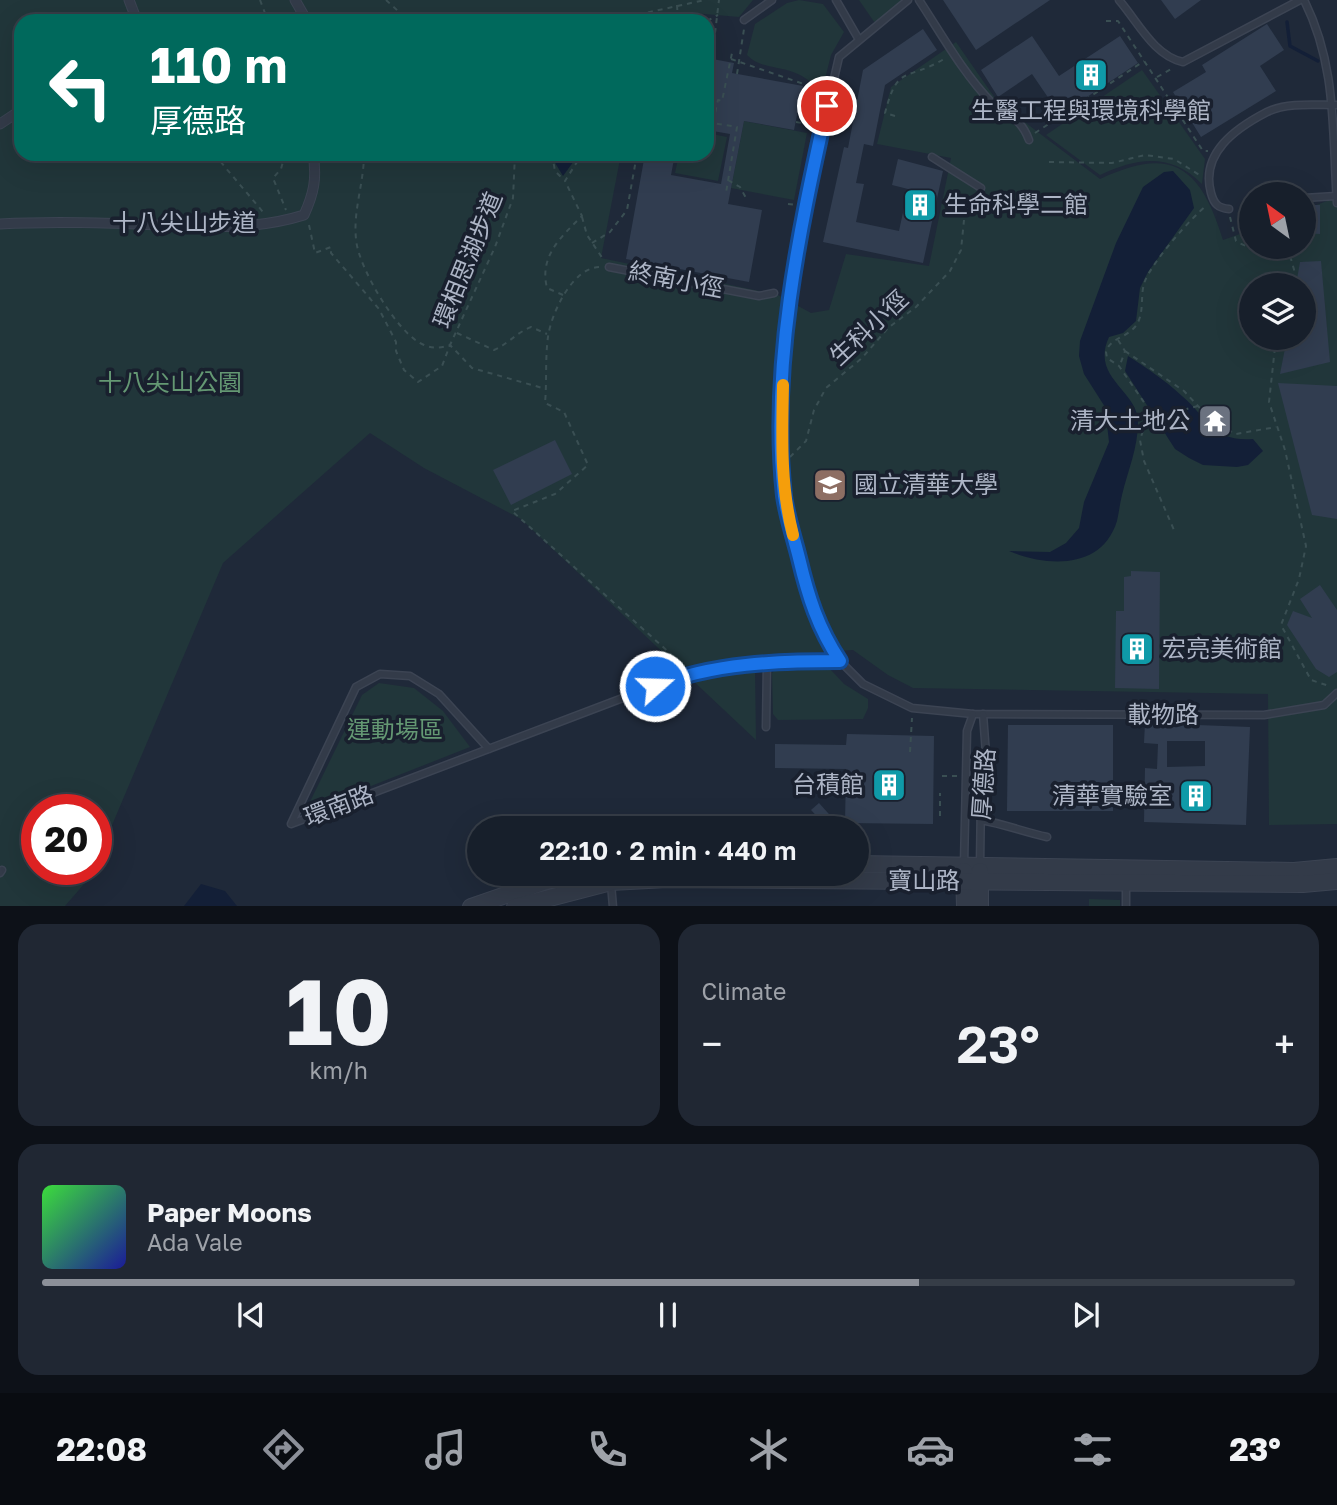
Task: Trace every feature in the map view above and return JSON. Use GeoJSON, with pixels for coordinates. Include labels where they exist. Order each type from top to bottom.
{"type":"FeatureCollection","features":[{"type":"Feature","properties":{"kind":"street","name":"十八尖山步道"},"geometry":{"type":"LineString","coordinates":[[0,224],[46,221],[242,228],[272,223],[303,215],[313,194],[316,177],[314,161]]}},
{"type":"Feature","properties":{"kind":"street","name":"寶山路"},"geometry":{"type":"LineString","coordinates":[[869,865],[972,873]]}},
{"type":"Feature","properties":{"kind":"street","name":"寶山路"},"geometry":{"type":"LineString","coordinates":[[1126,875],[1337,867]]}},
{"type":"Feature","properties":{"kind":"street"},"geometry":{"type":"LineString","coordinates":[[965,906],[972,873]]}},
{"type":"Feature","properties":{"kind":"street"},"geometry":{"type":"LineString","coordinates":[[972,873],[980,906]]}},
{"type":"Feature","properties":{"kind":"street","name":"寶山路"},"geometry":{"type":"LineString","coordinates":[[869,875],[1126,875],[1303,884],[1337,881]]}},
{"type":"Feature","properties":{"kind":"street"},"geometry":{"type":"LineString","coordinates":[[471,906],[531,886]]}},
{"type":"Feature","properties":{"kind":"street","name":"寶山路"},"geometry":{"type":"LineString","coordinates":[[515,906],[583,886]]}},
{"type":"Feature","properties":{"kind":"lane"},"geometry":{"type":"LineString","coordinates":[[744,20],[772,0]]}},
{"type":"Feature","properties":{"kind":"lane"},"geometry":{"type":"LineString","coordinates":[[836,0],[858,38]]}},
{"type":"Feature","properties":{"kind":"lane","name":"厚德路"},"geometry":{"type":"LineString","coordinates":[[908,0],[858,38],[839,57],[805,205],[784,363],[781,462],[785,499],[811,607],[824,638],[840,661],[863,684],[912,708],[984,714],[987,766],[972,873]]}},
{"type":"Feature","properties":{"kind":"lane"},"geometry":{"type":"LineString","coordinates":[[919,0],[954,53],[994,105],[1012,114],[1024,127],[1029,139]]}},
{"type":"Feature","properties":{"kind":"lane"},"geometry":{"type":"LineString","coordinates":[[1119,0],[1158,50],[1170,59],[1183,62],[1302,0],[1328,47],[1337,105],[1337,203]]}},
{"type":"Feature","properties":{"kind":"lane"},"geometry":{"type":"LineString","coordinates":[[1229,209],[1220,209],[1214,203],[1210,188],[1210,170],[1215,152],[1227,139],[1268,112],[1284,107],[1337,105]]}},
{"type":"Feature","properties":{"kind":"lane"},"geometry":{"type":"LineString","coordinates":[[932,158],[981,188]]}},
{"type":"Feature","properties":{"kind":"lane"},"geometry":{"type":"LineString","coordinates":[[1316,197],[1336,196]]}},
{"type":"Feature","properties":{"kind":"lane","name":"終南小徑"},"geometry":{"type":"LineString","coordinates":[[609,267],[765,296],[774,293]]}},
{"type":"Feature","properties":{"kind":"lane","name":"環南路"},"geometry":{"type":"LineString","coordinates":[[489,749],[439,694],[410,676],[380,674],[356,687],[291,824],[692,673],[767,662],[840,661]]}},
{"type":"Feature","properties":{"kind":"lane"},"geometry":{"type":"LineString","coordinates":[[766,727],[767,662]]}},
{"type":"Feature","properties":{"kind":"lane","name":"載物路"},"geometry":{"type":"LineString","coordinates":[[984,714],[1265,715],[1324,705],[1337,693]]}},
{"type":"Feature","properties":{"kind":"lane","name":"厚德路"},"geometry":{"type":"LineString","coordinates":[[972,873],[967,731],[973,714]]}},
{"type":"Feature","properties":{"kind":"lane"},"geometry":{"type":"LineString","coordinates":[[981,820],[1000,822],[1014,830],[1047,837]]}},
{"type":"Feature","properties":{"kind":"lane"},"geometry":{"type":"LineString","coordinates":[[1125,906],[1126,875]]}},
{"type":"Feature","properties":{"kind":"lane"},"geometry":{"type":"LineString","coordinates":[[611,886],[613,906]]}},
{"type":"Feature","properties":{"kind":"path"},"geometry":{"type":"LineString","coordinates":[[386,0],[401,14]]}},
{"type":"Feature","properties":{"kind":"path"},"geometry":{"type":"LineString","coordinates":[[640,14],[677,5],[700,4],[705,0]]}},
{"type":"Feature","properties":{"kind":"path"},"geometry":{"type":"LineString","coordinates":[[715,33],[719,0]]}},
{"type":"Feature","properties":{"kind":"path"},"geometry":{"type":"LineString","coordinates":[[677,5],[678,14]]}},
{"type":"Feature","properties":{"kind":"path"},"geometry":{"type":"LineString","coordinates":[[714,17],[719,14]]}},
{"type":"Feature","properties":{"kind":"path"},"geometry":{"type":"LineString","coordinates":[[737,74],[744,20]]}},
{"type":"Feature","properties":{"kind":"path"},"geometry":{"type":"LineString","coordinates":[[1106,21],[1118,21],[1203,150],[1215,152]]}},
{"type":"Feature","properties":{"kind":"path"},"geometry":{"type":"LineString","coordinates":[[714,118],[718,100],[722,101],[732,53]]}},
{"type":"Feature","properties":{"kind":"path"},"geometry":{"type":"LineString","coordinates":[[895,116],[885,113],[892,87],[901,77],[929,68],[954,53]]}},
{"type":"Feature","properties":{"kind":"path"},"geometry":{"type":"LineString","coordinates":[[731,59],[817,89]]}},
{"type":"Feature","properties":{"kind":"path"},"geometry":{"type":"LineString","coordinates":[[1029,139],[1145,61]]}},
{"type":"Feature","properties":{"kind":"path"},"geometry":{"type":"LineString","coordinates":[[1156,78],[1183,62]]}},
{"type":"Feature","properties":{"kind":"path"},"geometry":{"type":"LineString","coordinates":[[796,121],[818,126]]}},
{"type":"Feature","properties":{"kind":"path"},"geometry":{"type":"LineString","coordinates":[[714,123],[737,127],[726,193]]}},
{"type":"Feature","properties":{"kind":"path"},"geometry":{"type":"LineString","coordinates":[[1049,162],[1112,163],[1145,155],[1174,159],[1205,177]]}},
{"type":"Feature","properties":{"kind":"path"},"geometry":{"type":"LineString","coordinates":[[220,161],[272,223]]}},
{"type":"Feature","properties":{"kind":"path"},"geometry":{"type":"LineString","coordinates":[[283,161],[281,169],[273,178],[290,219]]}},
{"type":"Feature","properties":{"kind":"path","name":"環相思湖步道"},"geometry":{"type":"LineString","coordinates":[[364,161],[364,178],[356,210],[356,242],[365,270],[387,311],[423,345],[439,348],[450,345],[495,247],[513,198],[515,161]]}},
{"type":"Feature","properties":{"kind":"path"},"geometry":{"type":"LineString","coordinates":[[553,161],[555,171],[565,181],[593,243],[609,267]]}},
{"type":"Feature","properties":{"kind":"path"},"geometry":{"type":"LineString","coordinates":[[565,181],[578,161]]}},
{"type":"Feature","properties":{"kind":"path"},"geometry":{"type":"LineString","coordinates":[[593,243],[610,232],[626,210],[636,161]]}},
{"type":"Feature","properties":{"kind":"path"},"geometry":{"type":"LineString","coordinates":[[728,180],[740,187],[746,198]]}},
{"type":"Feature","properties":{"kind":"path"},"geometry":{"type":"LineString","coordinates":[[1198,406],[1168,414],[1150,411],[1119,366],[1107,358],[1106,352],[1107,347],[1134,328],[1139,321],[1146,279],[1186,223],[1211,202]]}},
{"type":"Feature","properties":{"kind":"path"},"geometry":{"type":"LineString","coordinates":[[788,204],[802,206]]}},
{"type":"Feature","properties":{"kind":"path"},"geometry":{"type":"LineString","coordinates":[[1229,209],[1236,241],[1244,246],[1276,250],[1292,260],[1295,273]]}},
{"type":"Feature","properties":{"kind":"path"},"geometry":{"type":"LineString","coordinates":[[564,296],[547,288],[545,261],[557,241],[582,216]]}},
{"type":"Feature","properties":{"kind":"path","name":"生科小徑"},"geometry":{"type":"LineString","coordinates":[[789,458],[806,440],[814,410],[826,388],[862,358],[888,328],[916,307],[950,271],[961,250],[964,219]]}},
{"type":"Feature","properties":{"kind":"path"},"geometry":{"type":"LineString","coordinates":[[310,233],[315,253],[331,247],[331,253],[379,309],[396,342],[401,364],[418,382],[442,366],[450,345],[472,368],[546,389]]}},
{"type":"Feature","properties":{"kind":"path"},"geometry":{"type":"LineString","coordinates":[[609,267],[592,267],[578,275],[564,296],[548,334],[545,402],[565,412],[587,465],[555,494],[512,511],[692,673]]}},
{"type":"Feature","properties":{"kind":"path"},"geometry":{"type":"LineString","coordinates":[[455,333],[494,350],[507,344],[516,333],[531,327],[548,334]]}},
{"type":"Feature","properties":{"kind":"path"},"geometry":{"type":"LineString","coordinates":[[1118,340],[1125,351],[1184,391],[1213,421],[1236,434],[1277,426]]}},
{"type":"Feature","properties":{"kind":"path"},"geometry":{"type":"LineString","coordinates":[[1275,350],[1269,402],[1306,546],[1299,579],[1281,625],[1311,680],[1329,686]]}},
{"type":"Feature","properties":{"kind":"path"},"geometry":{"type":"LineString","coordinates":[[1119,366],[1125,351]]}},
{"type":"Feature","properties":{"kind":"path"},"geometry":{"type":"LineString","coordinates":[[1150,411],[1140,440],[1144,461],[1174,530]]}},
{"type":"Feature","properties":{"kind":"path"},"geometry":{"type":"LineString","coordinates":[[910,752],[912,718]]}},
{"type":"Feature","properties":{"kind":"path"},"geometry":{"type":"LineString","coordinates":[[942,776],[958,776]]}},
{"type":"Feature","properties":{"kind":"path"},"geometry":{"type":"LineString","coordinates":[[940,793],[940,816]]}},
{"type":"Feature","properties":{"kind":"green space","name":"十八尖山公園"},"geometry":{"type":"Polygon","coordinates":[[[0,0],[753,0],[739,17],[693,13],[14,14],[14,161],[620,161],[601,258],[778,295],[811,313],[829,310],[846,254],[929,266],[951,158],[877,144],[891,87],[956,42],[997,101],[1100,179],[1147,164],[1165,164],[1181,169],[1205,195],[1223,240],[1239,234],[1239,259],[1316,259],[1316,205],[1337,197],[1337,824],[1269,825],[1268,694],[913,688],[888,675],[853,650],[764,656],[755,670],[756,740],[521,519],[424,468],[370,433],[223,563],[112,825],[112,794],[21,794],[21,885],[83,885],[65,906],[0,906],[0,0]]]}},
{"type":"Feature","properties":{"kind":"green space"},"geometry":{"type":"Polygon","coordinates":[[[799,0],[823,4],[844,32],[831,55],[823,87],[793,72],[757,62],[747,55],[755,24],[787,3],[799,0]]]}},
{"type":"Feature","properties":{"kind":"green space"},"geometry":{"type":"Polygon","coordinates":[[[859,0],[908,0],[877,26],[859,0]]]}},
{"type":"Feature","properties":{"kind":"green space"},"geometry":{"type":"Polygon","coordinates":[[[1142,70],[1205,159],[1202,184],[1178,167],[1153,161],[1127,165],[1100,175],[1046,135],[1142,70]]]}},
{"type":"Feature","properties":{"kind":"green space"},"geometry":{"type":"Polygon","coordinates":[[[744,121],[807,133],[794,200],[731,188],[744,121]]]}},
{"type":"Feature","properties":{"kind":"green space"},"geometry":{"type":"Polygon","coordinates":[[[714,134],[727,137],[718,181],[675,173],[678,161],[714,161],[714,134]]]}},
{"type":"Feature","properties":{"kind":"green space"},"geometry":{"type":"Polygon","coordinates":[[[777,668],[830,669],[844,684],[868,699],[868,708],[863,719],[778,720],[773,714],[772,673],[777,668]]]}},
{"type":"Feature","properties":{"kind":"green space","name":"運動場區"},"geometry":{"type":"Polygon","coordinates":[[[379,683],[414,688],[443,711],[470,747],[305,812],[362,695],[379,683]]]}},
{"type":"Feature","properties":{"kind":"green space"},"geometry":{"type":"Polygon","coordinates":[[[1089,899],[1120,900],[1120,906],[1089,906],[1089,899]]]}},
{"type":"Feature","properties":{"kind":"water"},"geometry":{"type":"Polygon","coordinates":[[[554,161],[574,161],[563,176],[554,161]]]}},
{"type":"Feature","properties":{"kind":"water"},"geometry":{"type":"Polygon","coordinates":[[[1173,171],[1190,190],[1194,208],[1148,272],[1140,288],[1136,321],[1123,333],[1109,337],[1105,351],[1110,373],[1131,401],[1138,422],[1135,450],[1117,521],[1110,537],[1099,549],[1072,560],[1040,560],[1009,551],[1050,552],[1066,543],[1079,528],[1084,502],[1109,442],[1105,407],[1084,374],[1079,356],[1080,341],[1116,243],[1143,187],[1164,172],[1173,171]]]}},
{"type":"Feature","properties":{"kind":"water"},"geometry":{"type":"Polygon","coordinates":[[[1128,356],[1169,385],[1220,433],[1239,439],[1253,439],[1263,451],[1248,465],[1237,467],[1203,465],[1175,449],[1125,371],[1128,356]]]}},
{"type":"Feature","properties":{"kind":"water"},"geometry":{"type":"Polygon","coordinates":[[[201,884],[225,891],[237,906],[184,906],[201,884]]]}},
{"type":"Feature","properties":{"kind":"building"},"geometry":{"type":"Polygon","coordinates":[[[943,0],[1050,0],[976,50],[943,0]]]}},
{"type":"Feature","properties":{"kind":"building"},"geometry":{"type":"Polygon","coordinates":[[[1161,0],[1201,0],[1175,19],[1161,0]]]}},
{"type":"Feature","properties":{"kind":"building"},"geometry":{"type":"Polygon","coordinates":[[[1267,24],[1284,50],[1260,66],[1276,91],[1201,137],[1173,92],[1206,72],[1202,65],[1267,24]]]}},
{"type":"Feature","properties":{"kind":"building","name":"生命科學二館"},"geometry":{"type":"Polygon","coordinates":[[[923,29],[937,50],[885,85],[873,146],[864,144],[856,183],[864,184],[856,222],[899,231],[908,189],[892,185],[898,159],[943,171],[923,263],[823,242],[844,147],[848,148],[863,70],[923,29]]]}},
{"type":"Feature","properties":{"kind":"building","name":"生醫工程與環境科學館"},"geometry":{"type":"Polygon","coordinates":[[[1032,36],[1059,76],[1120,36],[1138,63],[1060,115],[1032,74],[998,97],[981,70],[1032,36]]]}},
{"type":"Feature","properties":{"kind":"building"},"geometry":{"type":"Polygon","coordinates":[[[714,59],[734,63],[732,73],[803,86],[794,130],[744,121],[728,204],[762,210],[749,282],[626,259],[644,161],[674,161],[671,175],[721,184],[730,134],[714,131],[714,59]]]}},
{"type":"Feature","properties":{"kind":"building"},"geometry":{"type":"Polygon","coordinates":[[[1316,205],[1320,205],[1320,234],[1316,234],[1316,205]]]}},
{"type":"Feature","properties":{"kind":"building"},"geometry":{"type":"Polygon","coordinates":[[[1321,261],[1330,362],[1280,374],[1285,350],[1316,350],[1316,273],[1298,273],[1300,262],[1321,261]]]}},
{"type":"Feature","properties":{"kind":"building"},"geometry":{"type":"Polygon","coordinates":[[[1278,383],[1337,386],[1337,519],[1312,515],[1278,383]]]}},
{"type":"Feature","properties":{"kind":"building"},"geometry":{"type":"Polygon","coordinates":[[[555,440],[572,474],[511,505],[493,470],[555,440]]]}},
{"type":"Feature","properties":{"kind":"building","name":"宏亮美術館"},"geometry":{"type":"Polygon","coordinates":[[[1131,571],[1160,572],[1159,689],[1115,688],[1116,611],[1124,611],[1124,577],[1131,576],[1131,571]]]}},
{"type":"Feature","properties":{"kind":"building"},"geometry":{"type":"Polygon","coordinates":[[[1320,585],[1337,610],[1337,672],[1329,677],[1316,669],[1287,625],[1293,611],[1312,618],[1300,599],[1320,585]]]}},
{"type":"Feature","properties":{"kind":"building","name":"清華實驗室"},"geometry":{"type":"Polygon","coordinates":[[[1145,723],[1250,727],[1246,825],[1144,822],[1145,768],[1157,769],[1158,744],[1144,743],[1145,723]],[[1167,741],[1167,767],[1205,766],[1205,741],[1167,741]]]}},
{"type":"Feature","properties":{"kind":"building"},"geometry":{"type":"Polygon","coordinates":[[[1008,725],[1113,725],[1113,811],[1007,811],[1008,725]]]}},
{"type":"Feature","properties":{"kind":"building","name":"台積館"},"geometry":{"type":"Polygon","coordinates":[[[847,734],[934,736],[933,824],[869,823],[869,816],[845,816],[846,769],[775,768],[775,744],[846,745],[847,734]]]}},
{"type":"Feature","properties":{"kind":"building"},"geometry":{"type":"Polygon","coordinates":[[[819,803],[831,816],[817,816],[811,810],[819,803]]]}},
{"type":"Feature","properties":{"kind":"waterway"},"geometry":{"type":"LineString","coordinates":[[1287,22],[1290,46],[1318,61]]}},
{"type":"Feature","properties":{"kind":"slow traffic"},"geometry":{"type":"LineString","coordinates":[[783,385],[781,462],[793,535]]}},
{"type":"Feature","properties":{"kind":"place","name":"生醫工程與環境科學館"},"geometry":{"type":"Point","coordinates":[1091,75]}},
{"type":"Feature","properties":{"kind":"place","name":"生命科學二館"},"geometry":{"type":"Point","coordinates":[920,205]}},
{"type":"Feature","properties":{"kind":"place","name":"清大土地公"},"geometry":{"type":"Point","coordinates":[1215,421]}},
{"type":"Feature","properties":{"kind":"place","name":"國立清華大學"},"geometry":{"type":"Point","coordinates":[830,485]}},
{"type":"Feature","properties":{"kind":"place","name":"宏亮美術館"},"geometry":{"type":"Point","coordinates":[1137,649]}},
{"type":"Feature","properties":{"kind":"place","name":"台積館"},"geometry":{"type":"Point","coordinates":[889,785]}},
{"type":"Feature","properties":{"kind":"place","name":"清華實驗室"},"geometry":{"type":"Point","coordinates":[1196,796]}},
{"type":"Feature","properties":{"kind":"route"},"geometry":{"type":"LineString","coordinates":[[655,686],[692,673],[767,662],[840,661],[824,638],[811,607],[785,499],[781,462],[784,363],[790,301],[805,205],[827,106]]}}]}
